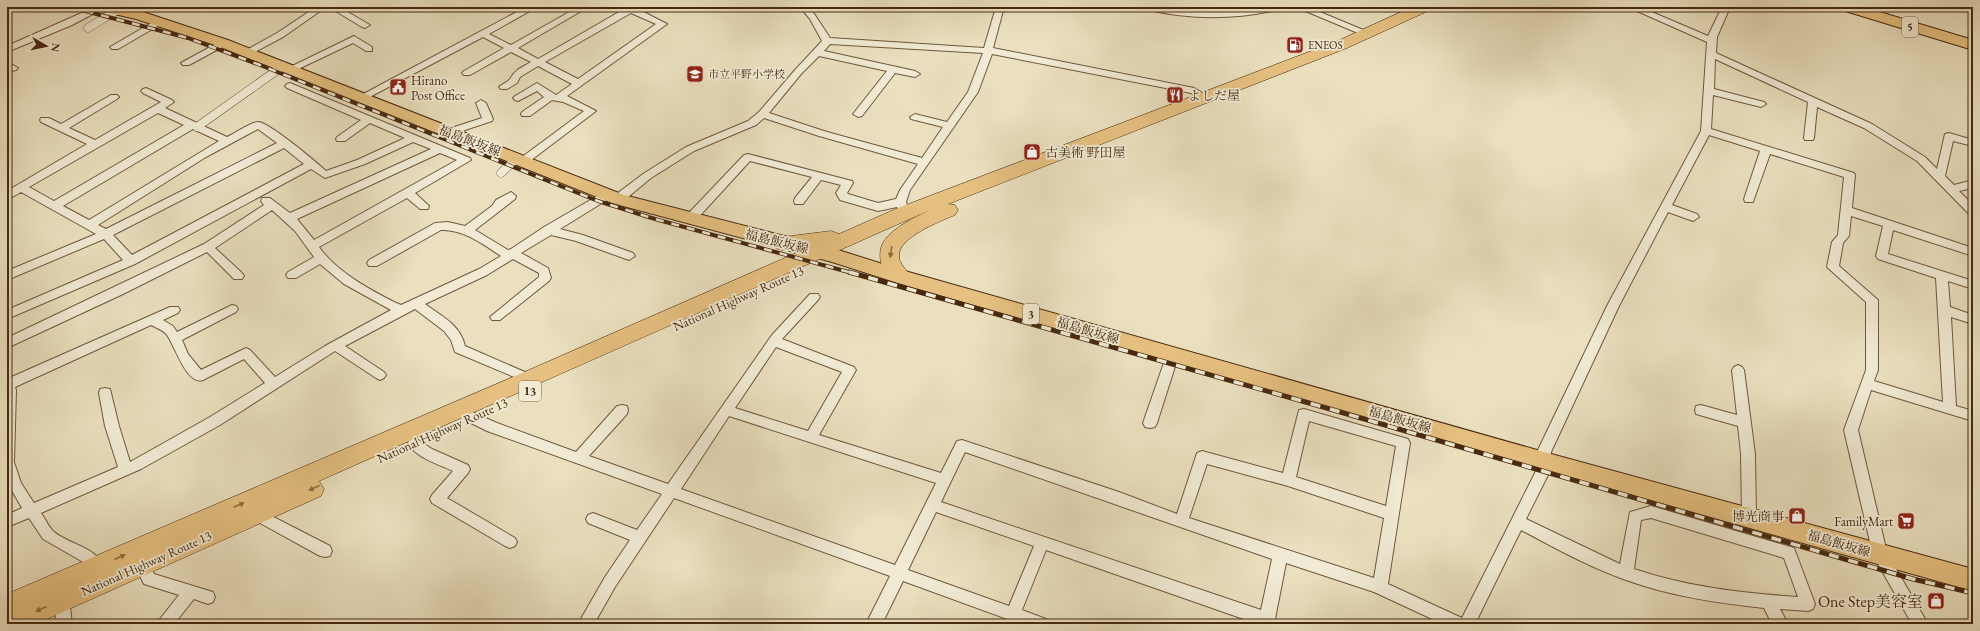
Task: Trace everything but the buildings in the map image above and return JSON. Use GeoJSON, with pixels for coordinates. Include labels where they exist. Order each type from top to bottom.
{"type":"FeatureCollection","features":[{"type":"Feature","properties":{"kind":"highway","name":"National Highway Route 13"},"geometry":{"type":"LineString","coordinates":[[7,624],[62,600],[99,574],[141,565],[815,263],[826,254],[903,208],[1052,158],[1204,97],[1368,34],[1402,11],[1425,7]]}},
{"type":"Feature","properties":{"kind":"highway","name":"National Highway Route 13"},"geometry":{"type":"LineString","coordinates":[[7,606],[99,574],[530,379],[826,254],[991,188],[1052,158]]}},
{"type":"Feature","properties":{"kind":"highway"},"geometry":{"type":"LineString","coordinates":[[901,277],[892,266],[890,260],[892,245],[896,238],[916,226],[991,188]]}},
{"type":"Feature","properties":{"kind":"highway"},"geometry":{"type":"LineString","coordinates":[[782,244],[860,233]]}},
{"type":"Feature","properties":{"kind":"main road","name":"5"},"geometry":{"type":"LineString","coordinates":[[1847,7],[1973,46]]}},
{"type":"Feature","properties":{"kind":"main road","name":"福島飯坂線"},"geometry":{"type":"LineString","coordinates":[[106,8],[160,21],[223,42],[248,52],[287,74],[362,98],[612,197],[782,244],[826,254],[901,277],[1544,461],[1973,580]]}},
{"type":"Feature","properties":{"kind":"street"},"geometry":{"type":"LineString","coordinates":[[248,52],[280,35],[322,7]]}},
{"type":"Feature","properties":{"kind":"street"},"geometry":{"type":"LineString","coordinates":[[333,7],[341,12],[353,16],[365,25]]}},
{"type":"Feature","properties":{"kind":"street"},"geometry":{"type":"LineString","coordinates":[[512,7],[523,13]]}},
{"type":"Feature","properties":{"kind":"street"},"geometry":{"type":"LineString","coordinates":[[362,98],[533,7]]}},
{"type":"Feature","properties":{"kind":"street"},"geometry":{"type":"LineString","coordinates":[[467,73],[584,7]]}},
{"type":"Feature","properties":{"kind":"street"},"geometry":{"type":"LineString","coordinates":[[804,7],[811,13],[827,41]]}},
{"type":"Feature","properties":{"kind":"street"},"geometry":{"type":"LineString","coordinates":[[690,219],[748,158],[848,183],[841,193],[844,197],[878,207],[903,208],[905,190],[973,92],[989,50],[1000,7]]}},
{"type":"Feature","properties":{"kind":"street"},"geometry":{"type":"LineString","coordinates":[[1148,7],[1187,14],[1217,15],[1243,14],[1278,7]]}},
{"type":"Feature","properties":{"kind":"street"},"geometry":{"type":"LineString","coordinates":[[1300,7],[1368,34]]}},
{"type":"Feature","properties":{"kind":"street"},"geometry":{"type":"LineString","coordinates":[[1632,7],[1712,41]]}},
{"type":"Feature","properties":{"kind":"street"},"geometry":{"type":"LineString","coordinates":[[1467,624],[1542,472],[1544,452],[1613,306],[1706,131],[1712,41],[1718,23],[1726,7]]}},
{"type":"Feature","properties":{"kind":"street"},"geometry":{"type":"LineString","coordinates":[[88,28],[106,8]]}},
{"type":"Feature","properties":{"kind":"street"},"geometry":{"type":"LineString","coordinates":[[7,49],[106,8]]}},
{"type":"Feature","properties":{"kind":"street"},"geometry":{"type":"LineString","coordinates":[[504,87],[514,81],[516,75],[629,8],[662,24],[578,83],[526,114]]}},
{"type":"Feature","properties":{"kind":"street"},"geometry":{"type":"LineString","coordinates":[[115,48],[160,21]]}},
{"type":"Feature","properties":{"kind":"street"},"geometry":{"type":"LineString","coordinates":[[483,34],[578,83]]}},
{"type":"Feature","properties":{"kind":"street"},"geometry":{"type":"LineString","coordinates":[[7,44],[28,35]]}},
{"type":"Feature","properties":{"kind":"street"},"geometry":{"type":"LineString","coordinates":[[54,206],[287,74],[354,39],[369,49]]}},
{"type":"Feature","properties":{"kind":"street"},"geometry":{"type":"LineString","coordinates":[[827,41],[989,50],[1194,91],[1204,97]]}},
{"type":"Feature","properties":{"kind":"street"},"geometry":{"type":"LineString","coordinates":[[7,521],[126,470],[214,421],[273,383],[336,346],[401,310],[483,272],[548,230],[612,197],[690,149],[752,123],[763,114],[827,41]]}},
{"type":"Feature","properties":{"kind":"street"},"geometry":{"type":"LineString","coordinates":[[186,63],[223,42]]}},
{"type":"Feature","properties":{"kind":"street"},"geometry":{"type":"LineString","coordinates":[[818,53],[915,74]]}},
{"type":"Feature","properties":{"kind":"street"},"geometry":{"type":"LineString","coordinates":[[1711,54],[1868,126],[1921,159],[1973,211]]}},
{"type":"Feature","properties":{"kind":"street"},"geometry":{"type":"LineString","coordinates":[[858,114],[892,70]]}},
{"type":"Feature","properties":{"kind":"street"},"geometry":{"type":"LineString","coordinates":[[287,74],[369,119],[466,160],[312,246]]}},
{"type":"Feature","properties":{"kind":"street"},"geometry":{"type":"LineString","coordinates":[[501,173],[591,111],[581,105],[554,98],[537,86],[518,98]]}},
{"type":"Feature","properties":{"kind":"street"},"geometry":{"type":"LineString","coordinates":[[7,196],[169,102],[146,91]]}},
{"type":"Feature","properties":{"kind":"street"},"geometry":{"type":"LineString","coordinates":[[1708,91],[1761,104]]}},
{"type":"Feature","properties":{"kind":"street"},"geometry":{"type":"LineString","coordinates":[[61,128],[114,97]]}},
{"type":"Feature","properties":{"kind":"street"},"geometry":{"type":"LineString","coordinates":[[1809,138],[1814,102]]}},
{"type":"Feature","properties":{"kind":"street"},"geometry":{"type":"LineString","coordinates":[[449,132],[488,118],[481,103]]}},
{"type":"Feature","properties":{"kind":"street"},"geometry":{"type":"LineString","coordinates":[[158,109],[227,141]]}},
{"type":"Feature","properties":{"kind":"street"},"geometry":{"type":"LineString","coordinates":[[763,114],[823,134],[924,162]]}},
{"type":"Feature","properties":{"kind":"street"},"geometry":{"type":"LineString","coordinates":[[915,117],[950,126]]}},
{"type":"Feature","properties":{"kind":"street"},"geometry":{"type":"LineString","coordinates":[[341,139],[369,119]]}},
{"type":"Feature","properties":{"kind":"street"},"geometry":{"type":"LineString","coordinates":[[44,120],[95,144]]}},
{"type":"Feature","properties":{"kind":"street"},"geometry":{"type":"LineString","coordinates":[[89,224],[227,141],[258,125],[285,143],[325,175],[361,162],[413,138]]}},
{"type":"Feature","properties":{"kind":"street"},"geometry":{"type":"LineString","coordinates":[[1706,131],[1850,175],[1843,236],[1838,242],[1833,267],[1872,300],[1872,370],[1851,430],[1874,537],[1880,555],[1920,624]]}},
{"type":"Feature","properties":{"kind":"street"},"geometry":{"type":"LineString","coordinates":[[1939,177],[1941,174],[1949,136],[1973,143]]}},
{"type":"Feature","properties":{"kind":"street"},"geometry":{"type":"LineString","coordinates":[[7,276],[106,234],[285,143]]}},
{"type":"Feature","properties":{"kind":"street"},"geometry":{"type":"LineString","coordinates":[[289,218],[430,155],[440,149]]}},
{"type":"Feature","properties":{"kind":"street"},"geometry":{"type":"LineString","coordinates":[[1749,199],[1766,149]]}},
{"type":"Feature","properties":{"kind":"street"},"geometry":{"type":"LineString","coordinates":[[7,315],[130,261],[312,164]]}},
{"type":"Feature","properties":{"kind":"street"},"geometry":{"type":"LineString","coordinates":[[799,201],[819,175]]}},
{"type":"Feature","properties":{"kind":"street"},"geometry":{"type":"LineString","coordinates":[[1952,190],[1970,186]]}},
{"type":"Feature","properties":{"kind":"street"},"geometry":{"type":"LineString","coordinates":[[22,188],[106,234],[130,261]]}},
{"type":"Feature","properties":{"kind":"street"},"geometry":{"type":"LineString","coordinates":[[408,193],[424,206]]}},
{"type":"Feature","properties":{"kind":"street"},"geometry":{"type":"LineString","coordinates":[[257,194],[289,218],[303,232],[321,258],[366,294],[401,310]]}},
{"type":"Feature","properties":{"kind":"street"},"geometry":{"type":"LineString","coordinates":[[465,231],[496,209],[500,203],[511,196]]}},
{"type":"Feature","properties":{"kind":"street"},"geometry":{"type":"LineString","coordinates":[[7,343],[119,291],[208,246],[272,205]]}},
{"type":"Feature","properties":{"kind":"street"},"geometry":{"type":"LineString","coordinates":[[1665,207],[1693,217]]}},
{"type":"Feature","properties":{"kind":"street"},"geometry":{"type":"LineString","coordinates":[[1846,210],[1973,252]]}},
{"type":"Feature","properties":{"kind":"street"},"geometry":{"type":"LineString","coordinates":[[373,263],[439,226],[447,224],[480,237],[544,271],[545,278],[496,317]]}},
{"type":"Feature","properties":{"kind":"street"},"geometry":{"type":"LineString","coordinates":[[1889,224],[1882,256],[1973,286]]}},
{"type":"Feature","properties":{"kind":"street"},"geometry":{"type":"LineString","coordinates":[[548,230],[579,238],[629,256]]}},
{"type":"Feature","properties":{"kind":"street"},"geometry":{"type":"LineString","coordinates":[[208,246],[238,276]]}},
{"type":"Feature","properties":{"kind":"street"},"geometry":{"type":"LineString","coordinates":[[292,275],[321,258]]}},
{"type":"Feature","properties":{"kind":"street"},"geometry":{"type":"LineString","coordinates":[[1942,275],[1950,409]]}},
{"type":"Feature","properties":{"kind":"street"},"geometry":{"type":"LineString","coordinates":[[586,624],[610,582],[774,341],[814,297]]}},
{"type":"Feature","properties":{"kind":"street"},"geometry":{"type":"LineString","coordinates":[[416,303],[423,310],[449,326],[458,342],[459,349],[530,379]]}},
{"type":"Feature","properties":{"kind":"street"},"geometry":{"type":"LineString","coordinates":[[176,338],[232,309]]}},
{"type":"Feature","properties":{"kind":"street"},"geometry":{"type":"LineString","coordinates":[[99,574],[90,558],[48,535],[15,485],[7,462],[10,390],[7,386],[174,310]]}},
{"type":"Feature","properties":{"kind":"street"},"geometry":{"type":"LineString","coordinates":[[1944,310],[1973,320]]}},
{"type":"Feature","properties":{"kind":"street"},"geometry":{"type":"LineString","coordinates":[[151,320],[167,326],[176,338],[182,354],[199,376],[246,353],[273,383]]}},
{"type":"Feature","properties":{"kind":"street"},"geometry":{"type":"LineString","coordinates":[[774,341],[850,370],[811,437]]}},
{"type":"Feature","properties":{"kind":"street"},"geometry":{"type":"LineString","coordinates":[[336,346],[380,375]]}},
{"type":"Feature","properties":{"kind":"street"},"geometry":{"type":"LineString","coordinates":[[1150,423],[1172,354]]}},
{"type":"Feature","properties":{"kind":"street"},"geometry":{"type":"LineString","coordinates":[[1738,370],[1748,454],[1749,518]]}},
{"type":"Feature","properties":{"kind":"street"},"geometry":{"type":"LineString","coordinates":[[1868,384],[1950,409],[1972,418]]}},
{"type":"Feature","properties":{"kind":"street"},"geometry":{"type":"LineString","coordinates":[[105,393],[112,426],[126,470]]}},
{"type":"Feature","properties":{"kind":"street"},"geometry":{"type":"LineString","coordinates":[[579,458],[622,410]]}},
{"type":"Feature","properties":{"kind":"street"},"geometry":{"type":"LineString","coordinates":[[726,410],[944,480]]}},
{"type":"Feature","properties":{"kind":"street"},"geometry":{"type":"LineString","coordinates":[[1701,410],[1743,422]]}},
{"type":"Feature","properties":{"kind":"street"},"geometry":{"type":"LineString","coordinates":[[1288,480],[1304,414],[1403,443],[1380,587]]}},
{"type":"Feature","properties":{"kind":"street"},"geometry":{"type":"LineString","coordinates":[[472,417],[492,427],[1041,624]]}},
{"type":"Feature","properties":{"kind":"street"},"geometry":{"type":"LineString","coordinates":[[415,443],[427,453],[463,469],[437,499],[510,542]]}},
{"type":"Feature","properties":{"kind":"street"},"geometry":{"type":"LineString","coordinates":[[874,624],[962,446],[1119,498],[1181,522],[1380,587],[1459,624]]}},
{"type":"Feature","properties":{"kind":"street"},"geometry":{"type":"LineString","coordinates":[[1181,522],[1202,457],[1288,480],[1391,514]]}},
{"type":"Feature","properties":{"kind":"street"},"geometry":{"type":"LineString","coordinates":[[932,506],[1266,621],[1280,555]]}},
{"type":"Feature","properties":{"kind":"street"},"geometry":{"type":"LineString","coordinates":[[1518,522],[1588,556],[1642,579],[1724,597],[1768,602],[1808,604],[1789,553],[1651,512],[1635,516],[1626,572]]}},
{"type":"Feature","properties":{"kind":"street"},"geometry":{"type":"LineString","coordinates":[[256,514],[325,551]]}},
{"type":"Feature","properties":{"kind":"street"},"geometry":{"type":"LineString","coordinates":[[593,519],[640,537]]}},
{"type":"Feature","properties":{"kind":"street"},"geometry":{"type":"LineString","coordinates":[[1013,614],[1042,543]]}},
{"type":"Feature","properties":{"kind":"street"},"geometry":{"type":"LineString","coordinates":[[141,565],[149,579],[208,597]]}},
{"type":"Feature","properties":{"kind":"street"},"geometry":{"type":"LineString","coordinates":[[164,624],[191,592]]}},
{"type":"Feature","properties":{"kind":"street"},"geometry":{"type":"LineString","coordinates":[[62,600],[64,624]]}},
{"type":"Feature","properties":{"kind":"street"},"geometry":{"type":"LineString","coordinates":[[1768,602],[1780,624]]}},
{"type":"Feature","properties":{"kind":"railway"},"geometry":{"type":"LineString","coordinates":[[70,7],[188,38],[260,65],[598,201],[655,219],[852,273]]}},
{"type":"Feature","properties":{"kind":"railway"},"geometry":{"type":"LineString","coordinates":[[849,272],[1330,409],[1913,579],[1973,593]]}},
{"type":"Feature","properties":{"kind":"place","name":"ENEOS"},"geometry":{"type":"Point","coordinates":[1295,45]}},
{"type":"Feature","properties":{"kind":"place","name":"市立平野小学校"},"geometry":{"type":"Point","coordinates":[695,74]}},
{"type":"Feature","properties":{"kind":"place","name":"Hirano Post Office"},"geometry":{"type":"Point","coordinates":[398,87]}},
{"type":"Feature","properties":{"kind":"place","name":"よしだ屋"},"geometry":{"type":"Point","coordinates":[1175,95]}},
{"type":"Feature","properties":{"kind":"place","name":"古美術 野田屋"},"geometry":{"type":"Point","coordinates":[1032,152]}},
{"type":"Feature","properties":{"kind":"place","name":"博光商事"},"geometry":{"type":"Point","coordinates":[1797,516]}},
{"type":"Feature","properties":{"kind":"place","name":"FamilyMart"},"geometry":{"type":"Point","coordinates":[1906,521]}},
{"type":"Feature","properties":{"kind":"place","name":"One Step美容室"},"geometry":{"type":"Point","coordinates":[1936,601]}}]}
